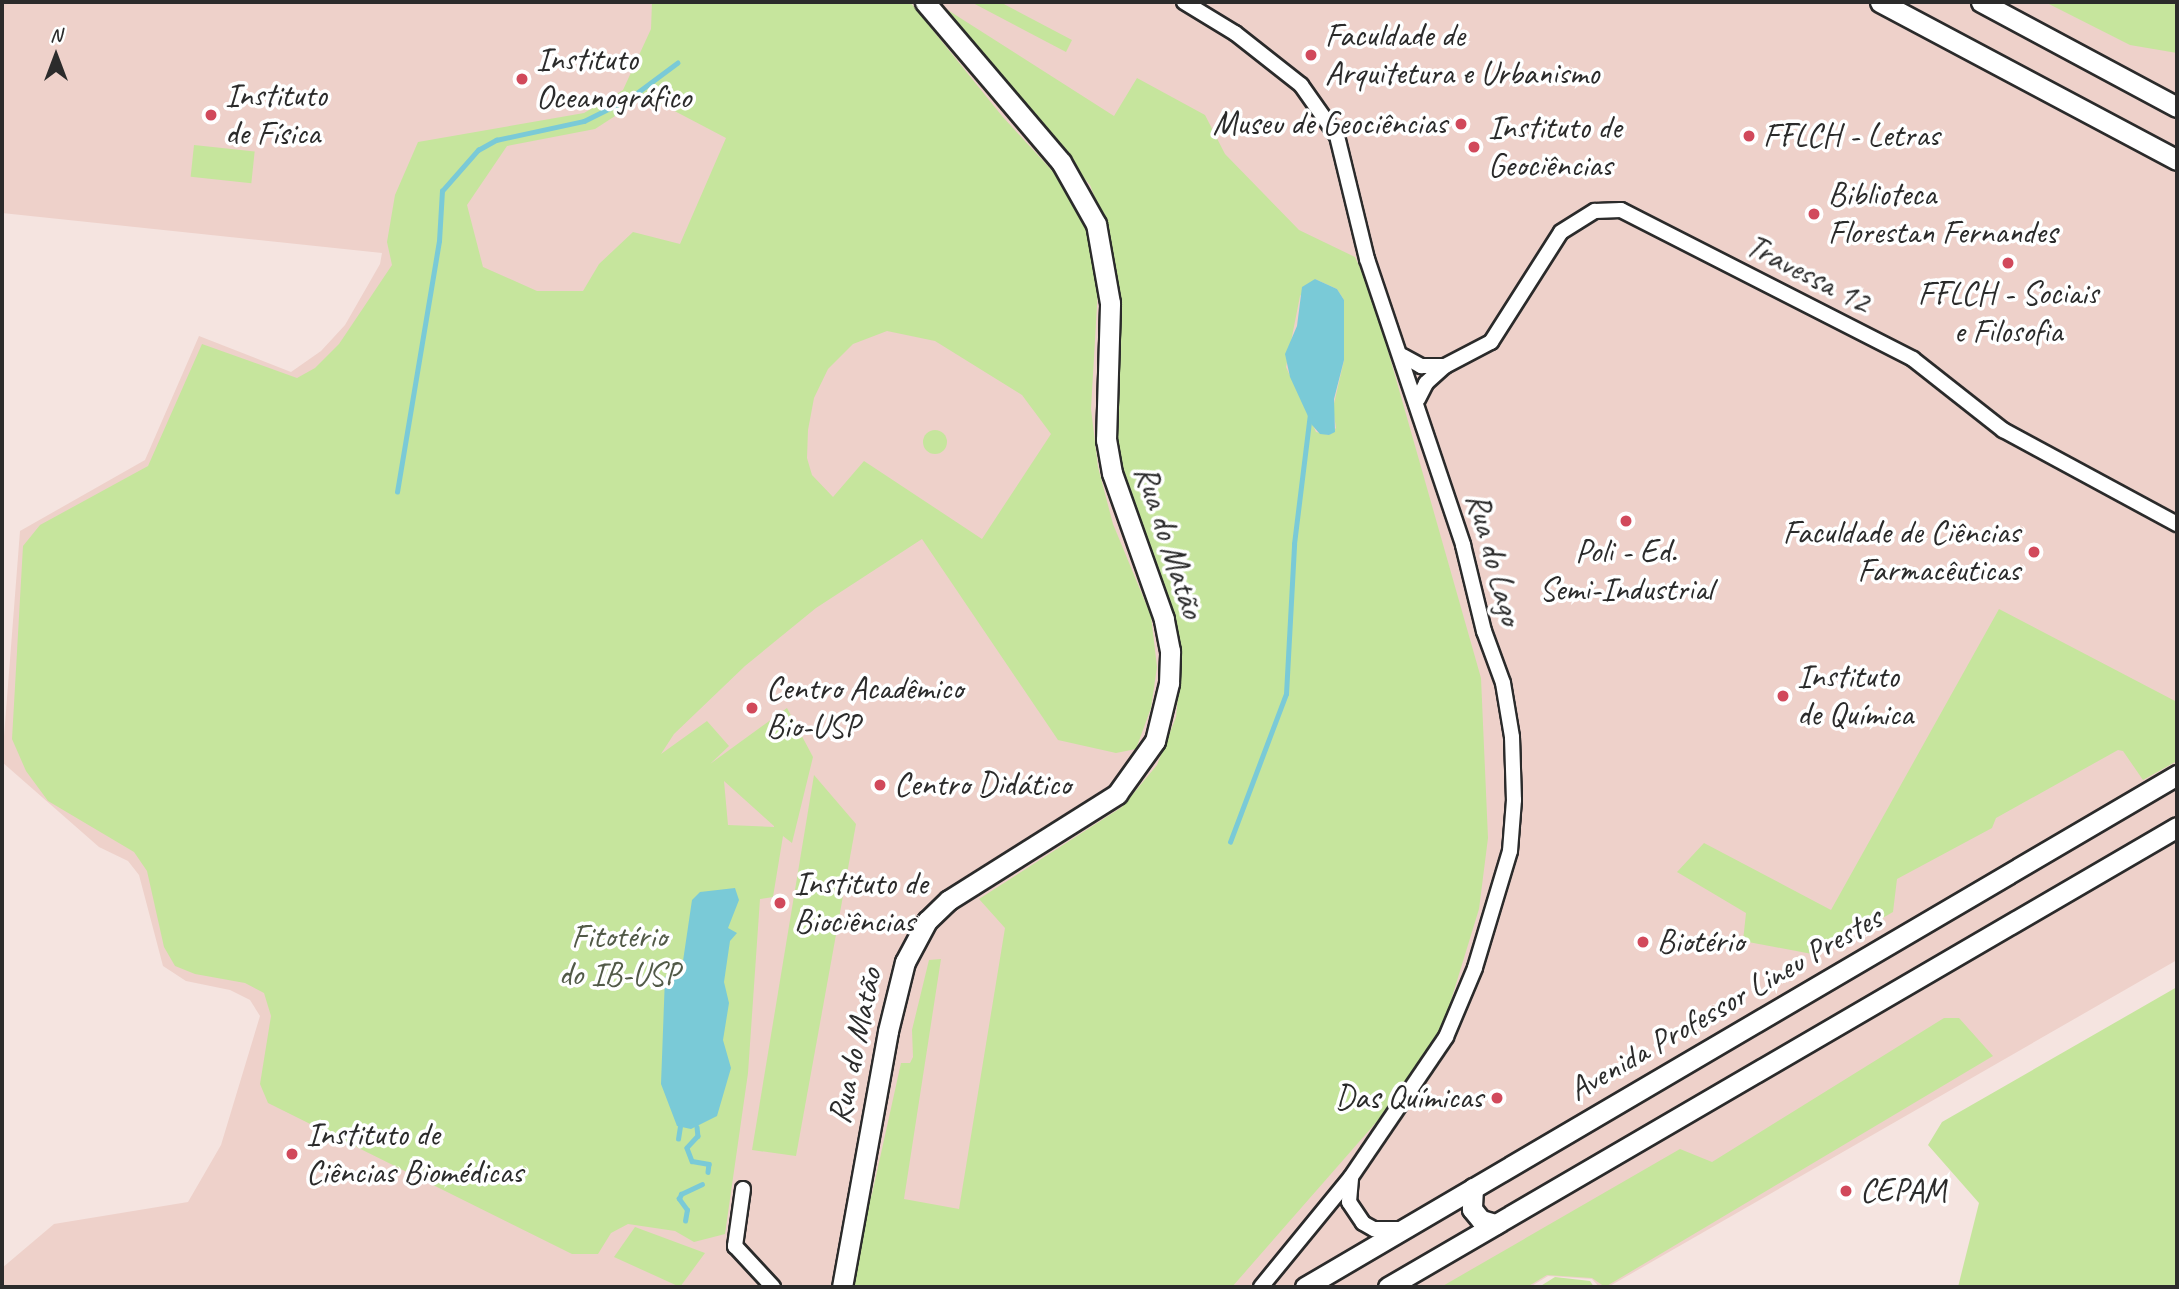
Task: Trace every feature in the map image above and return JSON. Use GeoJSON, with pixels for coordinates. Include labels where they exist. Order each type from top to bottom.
{"type":"FeatureCollection","features":[{"type":"Feature","properties":{"kind":"street","name":"Rua do Matão"},"geometry":{"type":"LineString","coordinates":[[842,1287],[895,991],[927,921],[949,900],[1117,794],[1155,741],[1169,684],[1170,650],[1164,619],[1119,503],[1106,440],[1111,303],[1096,224],[1061,162],[925,2]]}},
{"type":"Feature","properties":{"kind":"street","name":"Rua do Lago"},"geometry":{"type":"LineString","coordinates":[[1184,2],[1282,69],[1324,113],[1336,136],[1367,259],[1418,400],[1463,545],[1483,631],[1503,684],[1512,737],[1514,800],[1510,851],[1475,968],[1446,1037],[1352,1177],[1261,1287]]}},
{"type":"Feature","properties":{"kind":"street"},"geometry":{"type":"LineString","coordinates":[[1880,2],[2177,160]]}},
{"type":"Feature","properties":{"kind":"street"},"geometry":{"type":"LineString","coordinates":[[1981,2],[2174,103]]}},
{"type":"Feature","properties":{"kind":"street","name":"Travessa 12"},"geometry":{"type":"LineString","coordinates":[[1418,400],[1426,383],[1445,366],[1498,335],[1561,232],[1595,211],[1621,210],[1913,359],[2003,430],[2177,524]]}},
{"type":"Feature","properties":{"kind":"street"},"geometry":{"type":"LineString","coordinates":[[1403,356],[1420,366],[1445,366]]}},
{"type":"Feature","properties":{"kind":"street","name":"Avenida Professor Lineu Prestes"},"geometry":{"type":"LineString","coordinates":[[1305,1287],[2177,775]]}},
{"type":"Feature","properties":{"kind":"street"},"geometry":{"type":"LineString","coordinates":[[1388,1287],[2177,827]]}},
{"type":"Feature","properties":{"kind":"street"},"geometry":{"type":"LineString","coordinates":[[1352,1177],[1349,1202],[1363,1223],[1374,1229],[1405,1228]]}},
{"type":"Feature","properties":{"kind":"street"},"geometry":{"type":"LineString","coordinates":[[1473,1188],[1471,1202],[1476,1215],[1495,1224]]}},
{"type":"Feature","properties":{"kind":"street"},"geometry":{"type":"LineString","coordinates":[[743,1189],[735,1246],[773,1287]]}},
{"type":"Feature","properties":{"kind":"shaded area"},"geometry":{"type":"Polygon","coordinates":[[[2,2],[2177,2],[2177,960],[1608,1287],[1599,1287],[1592,1279],[1548,1276],[1530,1287],[2,1287],[2,1268],[54,1224],[188,1202],[221,1145],[260,1016],[250,1000],[230,990],[186,981],[163,966],[139,875],[128,861],[99,847],[2,762],[20,531],[145,460],[199,336],[291,372],[321,351],[345,325],[380,264],[382,253],[2,213],[2,2]]]}},
{"type":"Feature","properties":{"kind":"green space","name":"Fitotério do IB-USP"},"geometry":{"type":"Polygon","coordinates":[[[652,2],[910,2],[1002,116],[1068,188],[1087,226],[1099,271],[1091,409],[1098,467],[1113,524],[1151,616],[1157,667],[1151,708],[1136,749],[1116,753],[1058,740],[922,539],[816,608],[745,666],[674,734],[661,754],[707,721],[729,746],[710,764],[787,708],[813,757],[792,843],[783,836],[773,897],[760,899],[748,1073],[725,1234],[694,1242],[675,1231],[628,1224],[611,1233],[598,1254],[572,1254],[268,1103],[260,1084],[271,1016],[264,993],[245,983],[195,974],[175,966],[164,947],[147,871],[134,852],[48,801],[26,771],[12,739],[23,546],[40,525],[148,466],[202,344],[297,378],[315,368],[339,344],[392,265],[387,242],[395,195],[418,142],[584,113],[623,90],[651,29],[652,2]],[[646,96],[595,129],[507,146],[467,205],[483,267],[537,291],[583,291],[599,264],[633,232],[680,244],[726,138],[646,96]],[[887,331],[853,344],[828,369],[814,398],[808,430],[807,458],[812,475],[833,497],[864,461],[982,539],[1051,434],[1022,395],[935,341],[887,331]],[[724,781],[728,825],[774,827],[724,781]]]}},
{"type":"Feature","properties":{"kind":"green space"},"geometry":{"type":"Polygon","coordinates":[[[971,2],[1000,2],[1072,40],[1066,52],[971,2]]]}},
{"type":"Feature","properties":{"kind":"green space"},"geometry":{"type":"Polygon","coordinates":[[[2045,2],[2177,2],[2177,53],[2130,45],[2045,2]]]}},
{"type":"Feature","properties":{"kind":"green space"},"geometry":{"type":"Polygon","coordinates":[[[943,7],[1114,116],[1137,78],[1205,115],[1225,154],[1299,230],[1355,257],[1371,291],[1481,678],[1488,838],[1479,909],[1441,1033],[1408,1086],[1232,1287],[852,1285],[856,1236],[872,1194],[901,1063],[910,1063],[913,1057],[912,1030],[929,960],[941,959],[904,1199],[959,1209],[1005,928],[979,899],[1122,807],[1157,765],[1176,717],[1181,664],[1175,624],[1127,503],[1117,449],[1118,304],[1104,222],[1090,185],[1020,106],[943,7]],[[1315,279],[1300,296],[1286,367],[1316,432],[1329,435],[1336,428],[1333,408],[1344,360],[1344,300],[1337,289],[1315,279]]]}},
{"type":"Feature","properties":{"kind":"green space"},"geometry":{"type":"Polygon","coordinates":[[[194,145],[255,151],[251,183],[191,177],[194,145]]]}},
{"type":"Feature","properties":{"kind":"green space"},"geometry":{"type":"Polygon","coordinates":[[[935,430],[944,433],[947,442],[944,451],[935,454],[926,451],[923,442],[926,433],[935,430]]]}},
{"type":"Feature","properties":{"kind":"green space"},"geometry":{"type":"Polygon","coordinates":[[[1999,609],[2177,702],[2177,761],[2143,780],[2123,751],[2118,750],[1996,818],[1992,828],[1897,879],[1893,912],[1837,944],[1830,941],[1812,954],[1743,941],[1746,913],[1677,872],[1704,843],[1831,910],[1999,609]]]}},
{"type":"Feature","properties":{"kind":"green space"},"geometry":{"type":"Polygon","coordinates":[[[814,775],[856,824],[796,1156],[752,1150],[814,775]]]}},
{"type":"Feature","properties":{"kind":"green space"},"geometry":{"type":"Polygon","coordinates":[[[2177,987],[2177,1287],[1958,1287],[1979,1203],[1928,1145],[1942,1122],[2177,987]]]}},
{"type":"Feature","properties":{"kind":"green space"},"geometry":{"type":"Polygon","coordinates":[[[1944,1018],[1959,1018],[1993,1056],[1605,1287],[1592,1278],[1547,1275],[1527,1287],[1441,1287],[1680,1149],[1712,1162],[1944,1018]]]}},
{"type":"Feature","properties":{"kind":"green space"},"geometry":{"type":"Polygon","coordinates":[[[635,1227],[705,1253],[680,1287],[614,1257],[635,1227]]]}},
{"type":"Feature","properties":{"kind":"green space"},"geometry":{"type":"Polygon","coordinates":[[[1555,1277],[1590,1281],[1594,1287],[1539,1287],[1555,1277]]]}},
{"type":"Feature","properties":{"kind":"water"},"geometry":{"type":"Polygon","coordinates":[[[1315,279],[1337,289],[1344,300],[1344,360],[1334,399],[1335,432],[1329,435],[1320,434],[1312,425],[1290,377],[1285,354],[1297,326],[1302,287],[1315,279]]]}},
{"type":"Feature","properties":{"kind":"water"},"geometry":{"type":"Polygon","coordinates":[[[735,888],[739,900],[728,928],[737,933],[730,941],[724,982],[729,1003],[723,1040],[731,1068],[717,1116],[691,1129],[677,1126],[661,1084],[665,977],[683,961],[692,900],[700,892],[735,888]]]}},
{"type":"Feature","properties":{"kind":"waterway"},"geometry":{"type":"LineString","coordinates":[[397,492],[439,241],[442,191],[478,150],[496,140],[584,121],[630,98],[677,63]]}},
{"type":"Feature","properties":{"kind":"waterway"},"geometry":{"type":"LineString","coordinates":[[1230,842],[1286,694],[1294,544],[1310,413]]}},
{"type":"Feature","properties":{"kind":"waterway"},"geometry":{"type":"LineString","coordinates":[[678,1139],[680,1126]]}},
{"type":"Feature","properties":{"kind":"waterway"},"geometry":{"type":"LineString","coordinates":[[697,1127],[698,1136],[687,1148],[692,1161],[709,1164],[708,1172]]}},
{"type":"Feature","properties":{"kind":"waterway"},"geometry":{"type":"LineString","coordinates":[[685,1221],[687,1210],[679,1199],[681,1194],[702,1184]]}},
{"type":"Feature","properties":{"kind":"place","name":"Faculdade de Arquitetura e Urbanismo"},"geometry":{"type":"Point","coordinates":[1311,55]}},
{"type":"Feature","properties":{"kind":"place","name":"Instituto Oceanográfico"},"geometry":{"type":"Point","coordinates":[522,79]}},
{"type":"Feature","properties":{"kind":"place","name":"Instituto de Física"},"geometry":{"type":"Point","coordinates":[211,115]}},
{"type":"Feature","properties":{"kind":"place","name":"Museu de Geociências"},"geometry":{"type":"Point","coordinates":[1461,124]}},
{"type":"Feature","properties":{"kind":"place","name":"FFLCH - Letras"},"geometry":{"type":"Point","coordinates":[1749,136]}},
{"type":"Feature","properties":{"kind":"place","name":"Instituto de Geociências"},"geometry":{"type":"Point","coordinates":[1474,147]}},
{"type":"Feature","properties":{"kind":"place","name":"Biblioteca Florestan Fernandes"},"geometry":{"type":"Point","coordinates":[1814,214]}},
{"type":"Feature","properties":{"kind":"place","name":"FFLCH - Sociais e Filosofia"},"geometry":{"type":"Point","coordinates":[2008,263]}},
{"type":"Feature","properties":{"kind":"place","name":"Poli - Ed. Semi-Industrial"},"geometry":{"type":"Point","coordinates":[1626,521]}},
{"type":"Feature","properties":{"kind":"place","name":"Faculdade de Ciências Farmacêuticas"},"geometry":{"type":"Point","coordinates":[2034,552]}},
{"type":"Feature","properties":{"kind":"place","name":"Instituto de Química"},"geometry":{"type":"Point","coordinates":[1783,696]}},
{"type":"Feature","properties":{"kind":"place","name":"Centro Acadêmico Bio-USP"},"geometry":{"type":"Point","coordinates":[752,708]}},
{"type":"Feature","properties":{"kind":"place","name":"Centro Didático"},"geometry":{"type":"Point","coordinates":[880,785]}},
{"type":"Feature","properties":{"kind":"place","name":"Instituto de Biociências"},"geometry":{"type":"Point","coordinates":[780,903]}},
{"type":"Feature","properties":{"kind":"place","name":"Biotério"},"geometry":{"type":"Point","coordinates":[1643,942]}},
{"type":"Feature","properties":{"kind":"place","name":"Das Químicas"},"geometry":{"type":"Point","coordinates":[1497,1098]}},
{"type":"Feature","properties":{"kind":"place","name":"Instituto de Ciências Biomédicas"},"geometry":{"type":"Point","coordinates":[292,1154]}},
{"type":"Feature","properties":{"kind":"place","name":"CEPAM"},"geometry":{"type":"Point","coordinates":[1846,1191]}}]}
